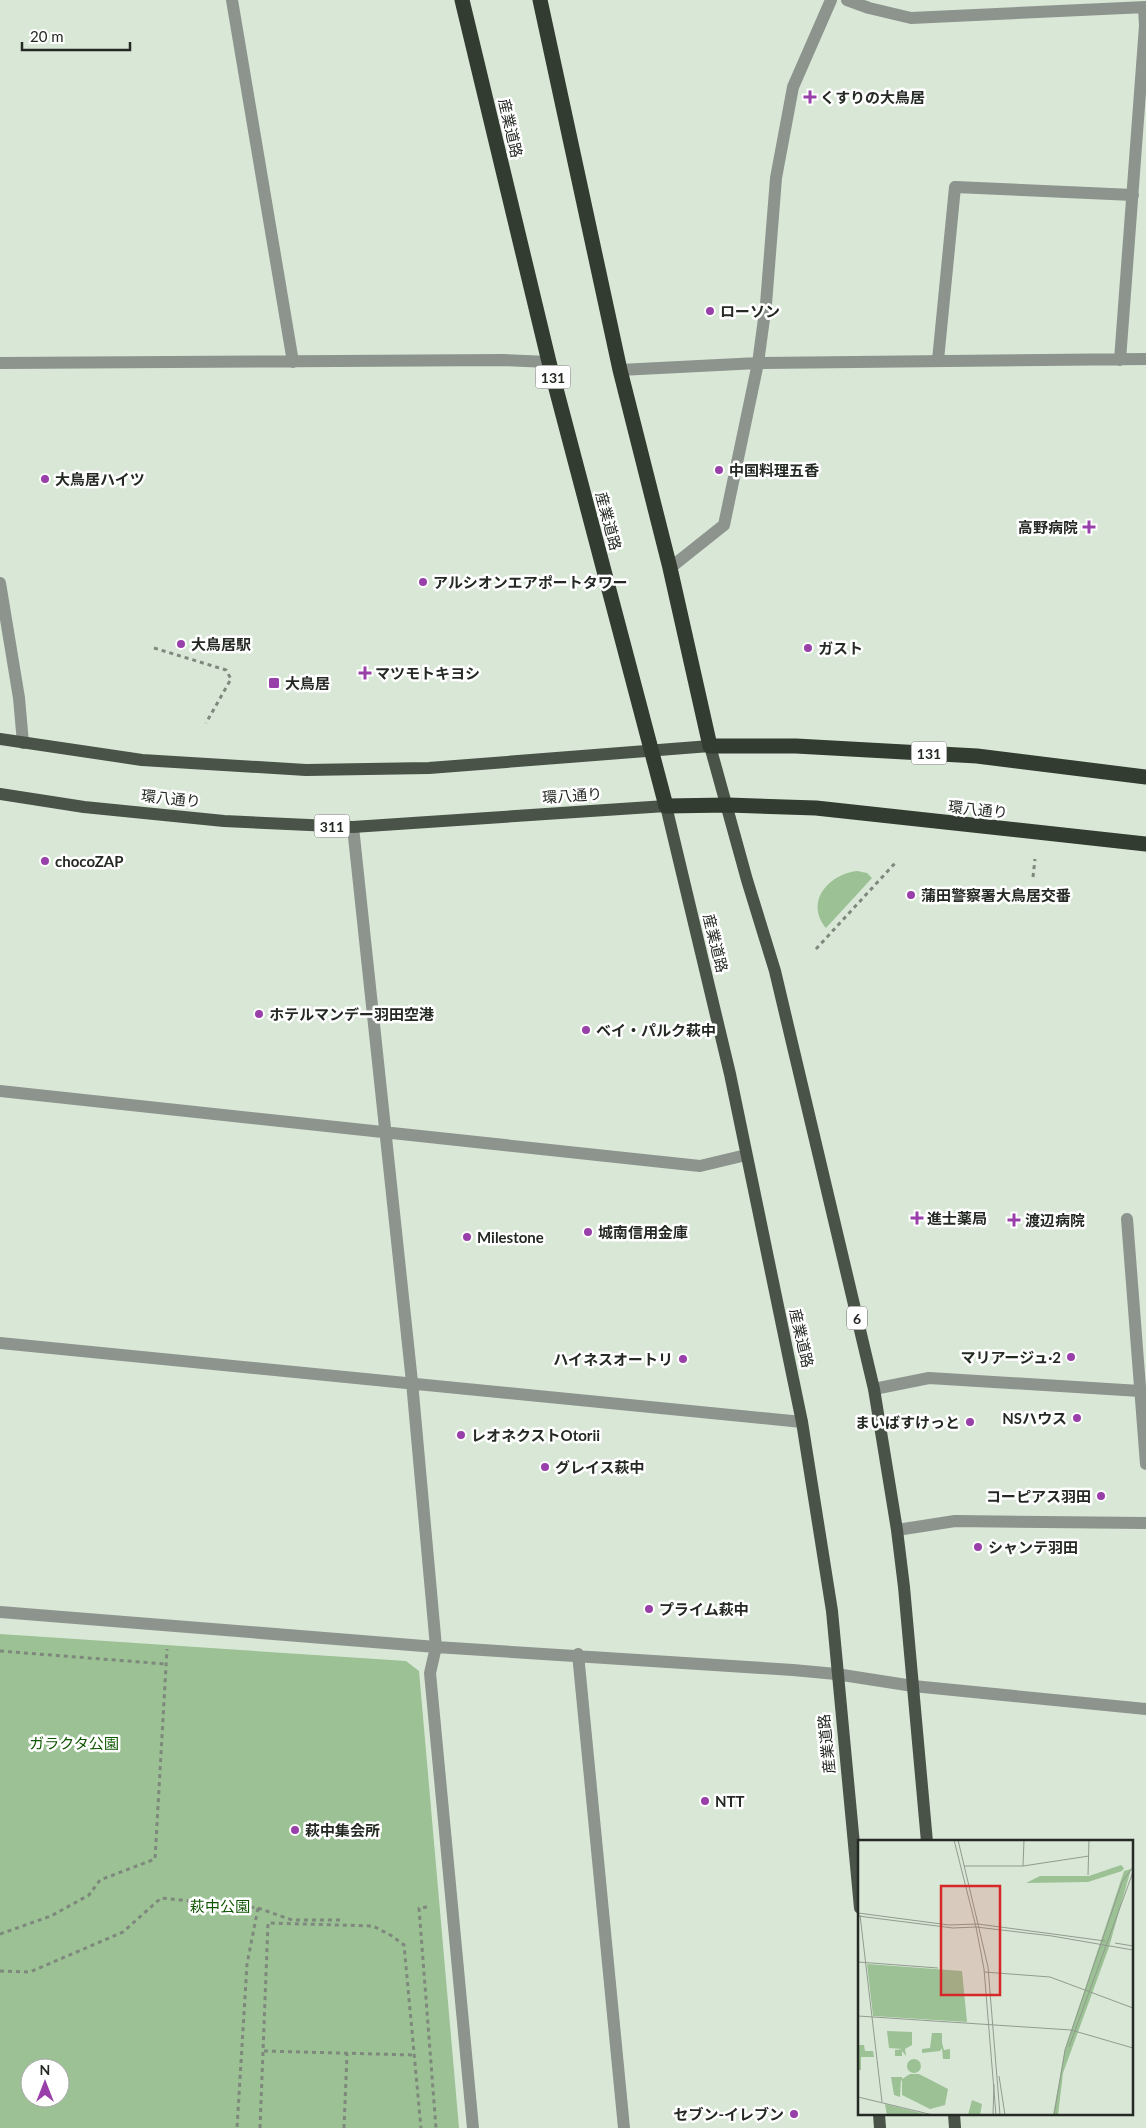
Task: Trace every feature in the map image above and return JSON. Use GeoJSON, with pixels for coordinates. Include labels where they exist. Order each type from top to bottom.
{"type":"FeatureCollection","features":[{"type":"Feature","properties":{"kind":"highway","name":"産業道路"},"geometry":{"type":"LineString","coordinates":[[462,0],[549,362],[650,752],[666,806]]}},
{"type":"Feature","properties":{"kind":"highway"},"geometry":{"type":"LineString","coordinates":[[540,0],[620,370],[670,568],[710,746]]}},
{"type":"Feature","properties":{"kind":"highway","name":"131"},"geometry":{"type":"LineString","coordinates":[[710,746],[796,746],[977,756],[1146,777]]}},
{"type":"Feature","properties":{"kind":"highway","name":"環八通り"},"geometry":{"type":"LineString","coordinates":[[666,806],[728,805],[816,808],[1146,844]]}},
{"type":"Feature","properties":{"kind":"main road"},"geometry":{"type":"LineString","coordinates":[[0,739],[142,760],[306,770],[429,768],[710,746]]}},
{"type":"Feature","properties":{"kind":"main road","name":"6"},"geometry":{"type":"LineString","coordinates":[[710,746],[728,805],[746,880],[775,971],[874,1389],[897,1530],[927,1840]]}},
{"type":"Feature","properties":{"kind":"main road","name":"環八通り"},"geometry":{"type":"LineString","coordinates":[[0,794],[84,806],[224,821],[353,827],[666,806]]}},
{"type":"Feature","properties":{"kind":"main road","name":"産業道路"},"geometry":{"type":"LineString","coordinates":[[666,806],[730,1074],[802,1422],[832,1611],[836,1674],[858,1888]]}},
{"type":"Feature","properties":{"kind":"street"},"geometry":{"type":"LineString","coordinates":[[232,0],[293,362]]}},
{"type":"Feature","properties":{"kind":"street"},"geometry":{"type":"LineString","coordinates":[[670,568],[724,525],[758,363],[766,304],[776,178],[793,87],[831,0]]}},
{"type":"Feature","properties":{"kind":"street"},"geometry":{"type":"LineString","coordinates":[[847,0],[871,4],[911,18],[1145,7],[1120,360]]}},
{"type":"Feature","properties":{"kind":"street"},"geometry":{"type":"LineString","coordinates":[[938,360],[955,186],[1133,195]]}},
{"type":"Feature","properties":{"kind":"street"},"geometry":{"type":"LineString","coordinates":[[620,370],[758,363],[1146,359]]}},
{"type":"Feature","properties":{"kind":"street"},"geometry":{"type":"LineString","coordinates":[[0,363],[503,360],[549,362]]}},
{"type":"Feature","properties":{"kind":"street"},"geometry":{"type":"LineString","coordinates":[[0,583],[19,698],[22,743]]}},
{"type":"Feature","properties":{"kind":"street"},"geometry":{"type":"LineString","coordinates":[[353,827],[412,1382],[436,1647],[430,1673],[473,2128]]}},
{"type":"Feature","properties":{"kind":"street"},"geometry":{"type":"LineString","coordinates":[[0,1091],[700,1166],[746,1155]]}},
{"type":"Feature","properties":{"kind":"street"},"geometry":{"type":"LineString","coordinates":[[1127,1219],[1140,1303],[1140,1391],[1146,1464]]}},
{"type":"Feature","properties":{"kind":"street"},"geometry":{"type":"LineString","coordinates":[[0,1343],[412,1382],[802,1422]]}},
{"type":"Feature","properties":{"kind":"street"},"geometry":{"type":"LineString","coordinates":[[874,1389],[929,1378],[1140,1391]]}},
{"type":"Feature","properties":{"kind":"street"},"geometry":{"type":"LineString","coordinates":[[897,1530],[955,1521],[1146,1523]]}},
{"type":"Feature","properties":{"kind":"street"},"geometry":{"type":"LineString","coordinates":[[0,1612],[436,1647],[578,1654],[836,1674],[913,1686],[1146,1708]]}},
{"type":"Feature","properties":{"kind":"street"},"geometry":{"type":"LineString","coordinates":[[578,1654],[624,2128]]}},
{"type":"Feature","properties":{"kind":"path"},"geometry":{"type":"LineString","coordinates":[[154,648],[226,670],[231,679],[206,723]]}},
{"type":"Feature","properties":{"kind":"path"},"geometry":{"type":"LineString","coordinates":[[1033,877],[1036,854]]}},
{"type":"Feature","properties":{"kind":"path"},"geometry":{"type":"LineString","coordinates":[[816,949],[897,861]]}},
{"type":"Feature","properties":{"kind":"path"},"geometry":{"type":"LineString","coordinates":[[0,1934],[51,1916],[89,1895],[100,1880],[155,1859],[167,1646]]}},
{"type":"Feature","properties":{"kind":"path"},"geometry":{"type":"LineString","coordinates":[[0,1651],[165,1664]]}},
{"type":"Feature","properties":{"kind":"path"},"geometry":{"type":"LineString","coordinates":[[0,1971],[30,1972],[123,1932],[161,1898],[258,1908],[292,1920],[344,1920]]}},
{"type":"Feature","properties":{"kind":"path"},"geometry":{"type":"LineString","coordinates":[[433,1907],[419,1908],[436,2128]]}},
{"type":"Feature","properties":{"kind":"path"},"geometry":{"type":"LineString","coordinates":[[237,2128],[247,1964],[258,1908]]}},
{"type":"Feature","properties":{"kind":"path"},"geometry":{"type":"LineString","coordinates":[[260,2128],[268,1923],[373,1926],[404,1945],[421,2128]]}},
{"type":"Feature","properties":{"kind":"path"},"geometry":{"type":"LineString","coordinates":[[264,2051],[414,2055]]}},
{"type":"Feature","properties":{"kind":"path"},"geometry":{"type":"LineString","coordinates":[[344,2128],[347,2054]]}},
{"type":"Feature","properties":{"kind":"green space"},"geometry":{"type":"Polygon","coordinates":[[[857,871],[867,873],[872,878],[826,928],[820,918],[818,909],[819,899],[823,891],[829,883],[837,878],[857,871]]]}},
{"type":"Feature","properties":{"kind":"green space","name":"萩中公園"},"geometry":{"type":"Polygon","coordinates":[[[0,1634],[406,1661],[419,1671],[459,2128],[0,2128],[0,1634]]]}},
{"type":"Feature","properties":{"kind":"place","name":"くすりの大鳥居"},"geometry":{"type":"Point","coordinates":[810,97]}},
{"type":"Feature","properties":{"kind":"place","name":"ローソン"},"geometry":{"type":"Point","coordinates":[710,311]}},
{"type":"Feature","properties":{"kind":"place","name":"中国料理五香"},"geometry":{"type":"Point","coordinates":[719,470]}},
{"type":"Feature","properties":{"kind":"place","name":"大鳥居ハイツ"},"geometry":{"type":"Point","coordinates":[45,479]}},
{"type":"Feature","properties":{"kind":"place","name":"高野病院"},"geometry":{"type":"Point","coordinates":[1089,527]}},
{"type":"Feature","properties":{"kind":"place","name":"アルシオンエアポートタワー"},"geometry":{"type":"Point","coordinates":[423,582]}},
{"type":"Feature","properties":{"kind":"place","name":"大鳥居駅"},"geometry":{"type":"Point","coordinates":[181,644]}},
{"type":"Feature","properties":{"kind":"place","name":"ガスト"},"geometry":{"type":"Point","coordinates":[808,648]}},
{"type":"Feature","properties":{"kind":"place","name":"マツモトキヨシ"},"geometry":{"type":"Point","coordinates":[365,673]}},
{"type":"Feature","properties":{"kind":"place","name":"大鳥居"},"geometry":{"type":"Point","coordinates":[274,683]}},
{"type":"Feature","properties":{"kind":"place","name":"chocoZAP"},"geometry":{"type":"Point","coordinates":[45,861]}},
{"type":"Feature","properties":{"kind":"place","name":"蒲田警察署大鳥居交番"},"geometry":{"type":"Point","coordinates":[911,895]}},
{"type":"Feature","properties":{"kind":"place","name":"ホテルマンデー羽田空港"},"geometry":{"type":"Point","coordinates":[259,1014]}},
{"type":"Feature","properties":{"kind":"place","name":"ベイ・パルク萩中"},"geometry":{"type":"Point","coordinates":[586,1030]}},
{"type":"Feature","properties":{"kind":"place","name":"進士薬局"},"geometry":{"type":"Point","coordinates":[917,1218]}},
{"type":"Feature","properties":{"kind":"place","name":"渡辺病院"},"geometry":{"type":"Point","coordinates":[1014,1220]}},
{"type":"Feature","properties":{"kind":"place","name":"城南信用金庫"},"geometry":{"type":"Point","coordinates":[588,1232]}},
{"type":"Feature","properties":{"kind":"place","name":"Milestone"},"geometry":{"type":"Point","coordinates":[467,1237]}},
{"type":"Feature","properties":{"kind":"place","name":"マリアージュ·2"},"geometry":{"type":"Point","coordinates":[1071,1357]}},
{"type":"Feature","properties":{"kind":"place","name":"ハイネスオートリ"},"geometry":{"type":"Point","coordinates":[683,1359]}},
{"type":"Feature","properties":{"kind":"place","name":"NSハウス"},"geometry":{"type":"Point","coordinates":[1077,1418]}},
{"type":"Feature","properties":{"kind":"place","name":"まいばすけっと"},"geometry":{"type":"Point","coordinates":[970,1422]}},
{"type":"Feature","properties":{"kind":"place","name":"レオネクストOtorii"},"geometry":{"type":"Point","coordinates":[461,1435]}},
{"type":"Feature","properties":{"kind":"place","name":"グレイス萩中"},"geometry":{"type":"Point","coordinates":[545,1467]}},
{"type":"Feature","properties":{"kind":"place","name":"コーピアス羽田"},"geometry":{"type":"Point","coordinates":[1101,1496]}},
{"type":"Feature","properties":{"kind":"place","name":"シャンテ羽田"},"geometry":{"type":"Point","coordinates":[978,1547]}},
{"type":"Feature","properties":{"kind":"place","name":"プライム萩中"},"geometry":{"type":"Point","coordinates":[649,1609]}},
{"type":"Feature","properties":{"kind":"place","name":"NTT"},"geometry":{"type":"Point","coordinates":[705,1801]}},
{"type":"Feature","properties":{"kind":"place","name":"萩中集会所"},"geometry":{"type":"Point","coordinates":[295,1830]}},
{"type":"Feature","properties":{"kind":"place","name":"セブン-イレブン"},"geometry":{"type":"Point","coordinates":[794,2114]}},
{"type":"Feature","properties":{"kind":"park label","name":"ガラクタ公園"},"geometry":{"type":"Point","coordinates":[74,1743]}}]}
